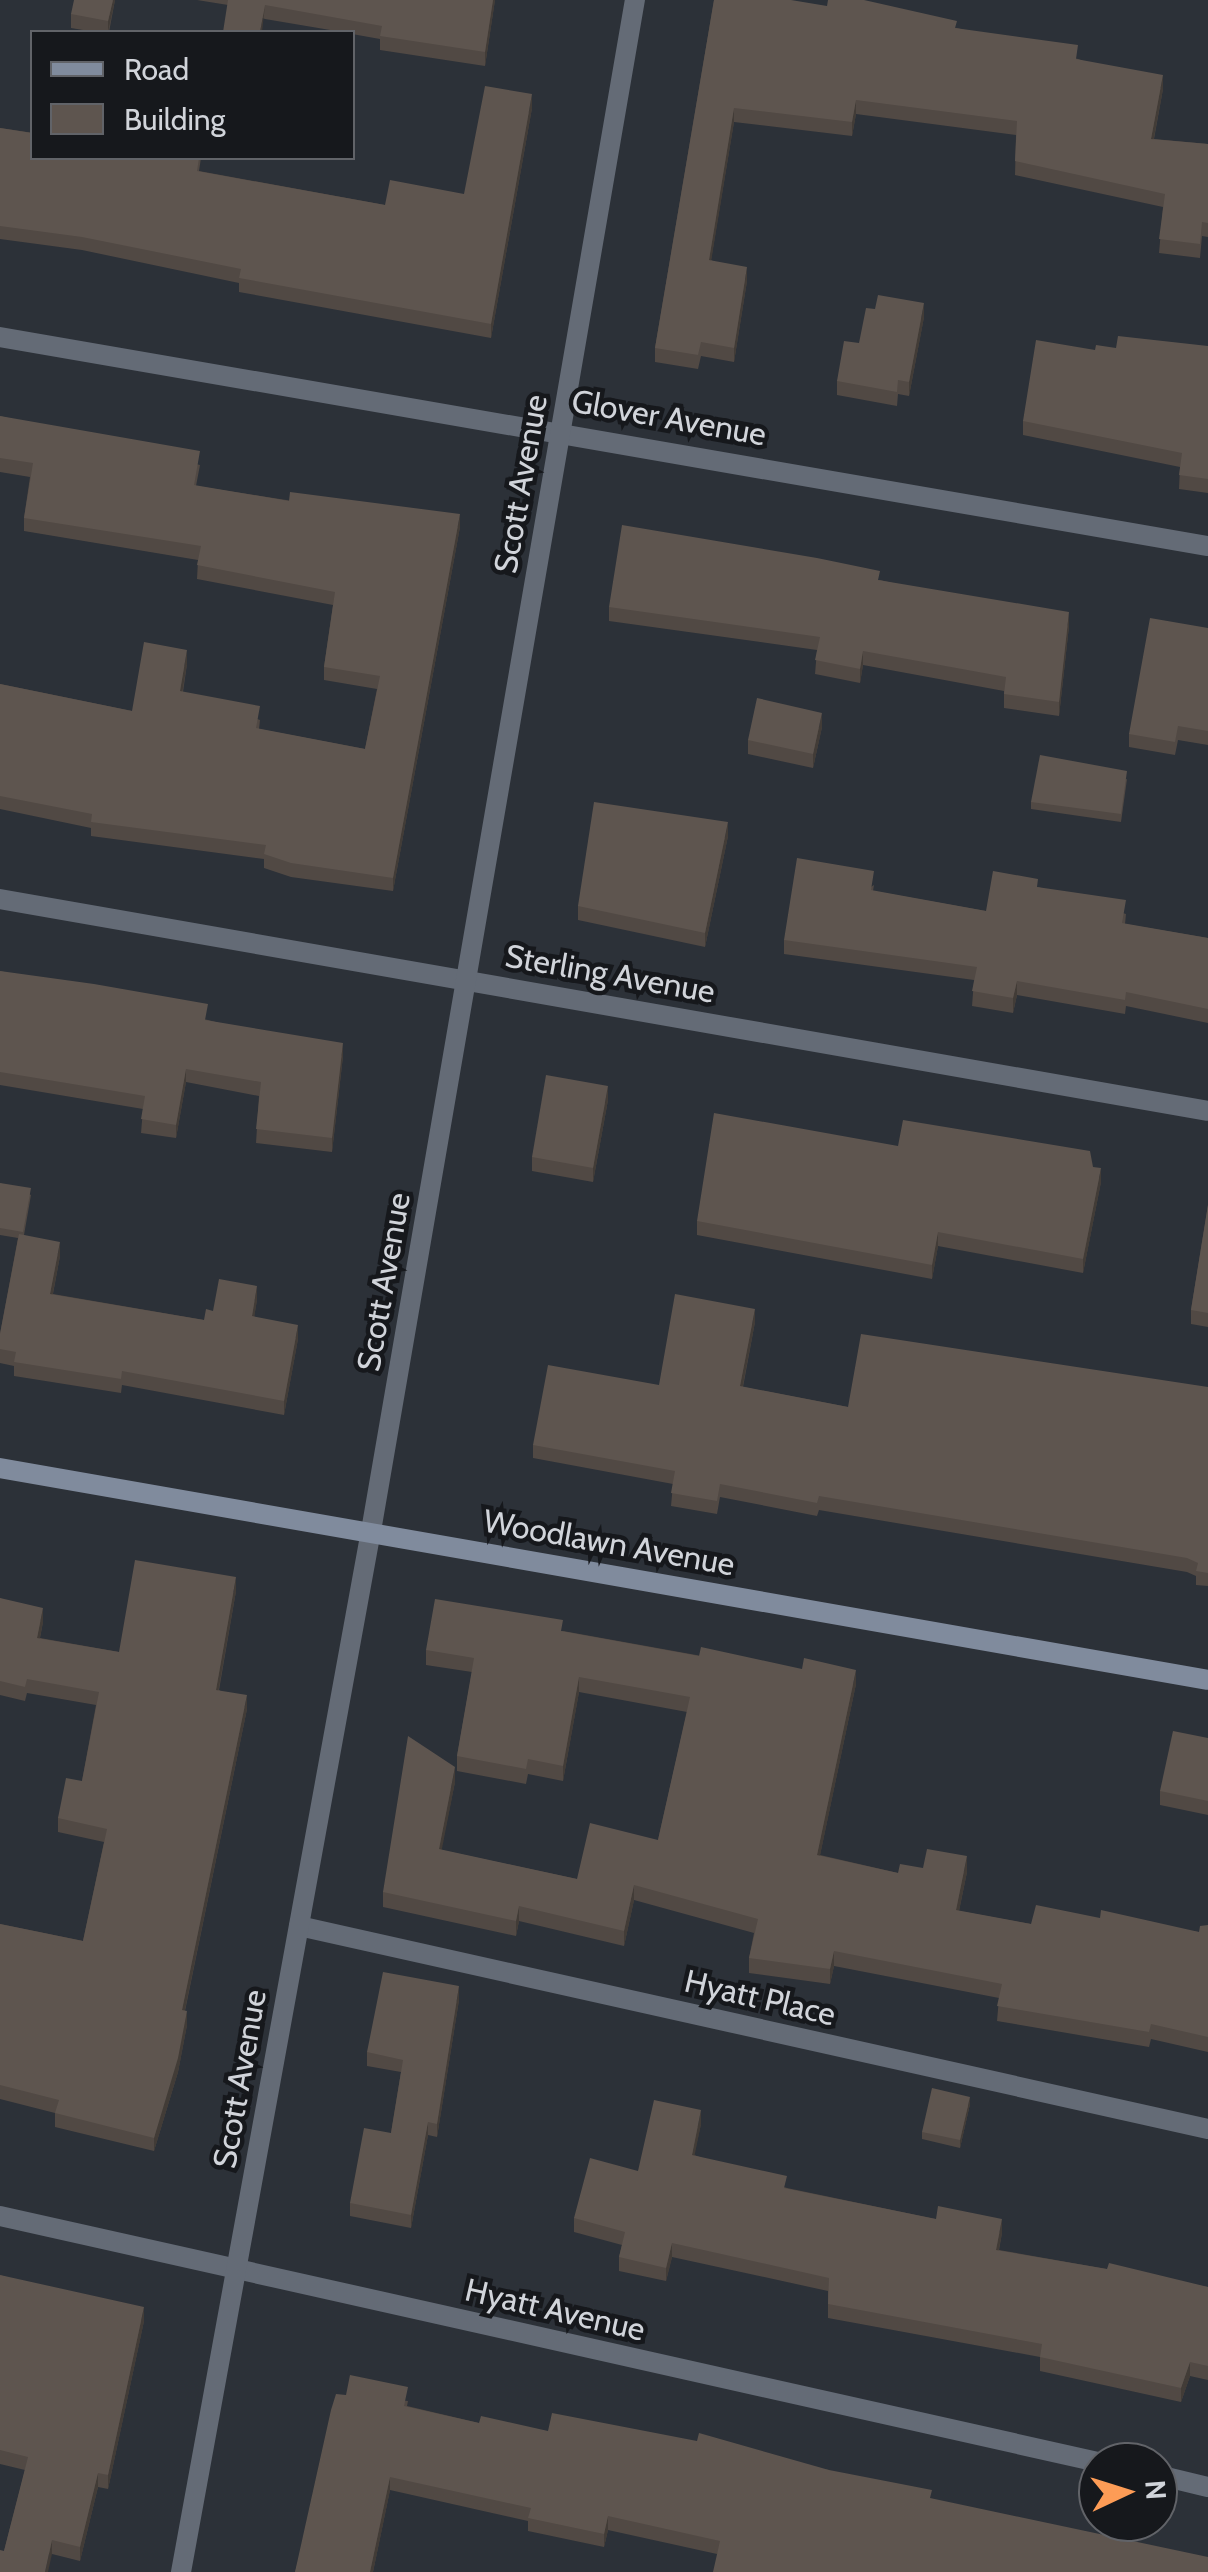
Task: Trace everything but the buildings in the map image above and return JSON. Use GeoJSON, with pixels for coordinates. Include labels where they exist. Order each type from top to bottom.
{"type":"FeatureCollection","features":[{"type":"Feature","properties":{"kind":"street","name":"Scott Avenue"},"geometry":{"type":"LineString","coordinates":[[180,2572],[371,1531],[635,0]]}},
{"type":"Feature","properties":{"kind":"street","name":"Glover Avenue"},"geometry":{"type":"LineString","coordinates":[[0,336],[561,430],[1208,546]]}},
{"type":"Feature","properties":{"kind":"street","name":"Sterling Avenue"},"geometry":{"type":"LineString","coordinates":[[0,899],[1208,1111]]}},
{"type":"Feature","properties":{"kind":"street","name":"Woodlawn Avenue"},"geometry":{"type":"LineString","coordinates":[[0,1468],[1208,1680]]}},
{"type":"Feature","properties":{"kind":"street","name":"Hyatt Place"},"geometry":{"type":"LineString","coordinates":[[299,1926],[1208,2129]]}},
{"type":"Feature","properties":{"kind":"street","name":"Hyatt Avenue"},"geometry":{"type":"LineString","coordinates":[[0,2216],[1078,2458]]}},
{"type":"Feature","properties":{"kind":"street"},"geometry":{"type":"LineString","coordinates":[[1178,2480],[1208,2487]]}}]}
